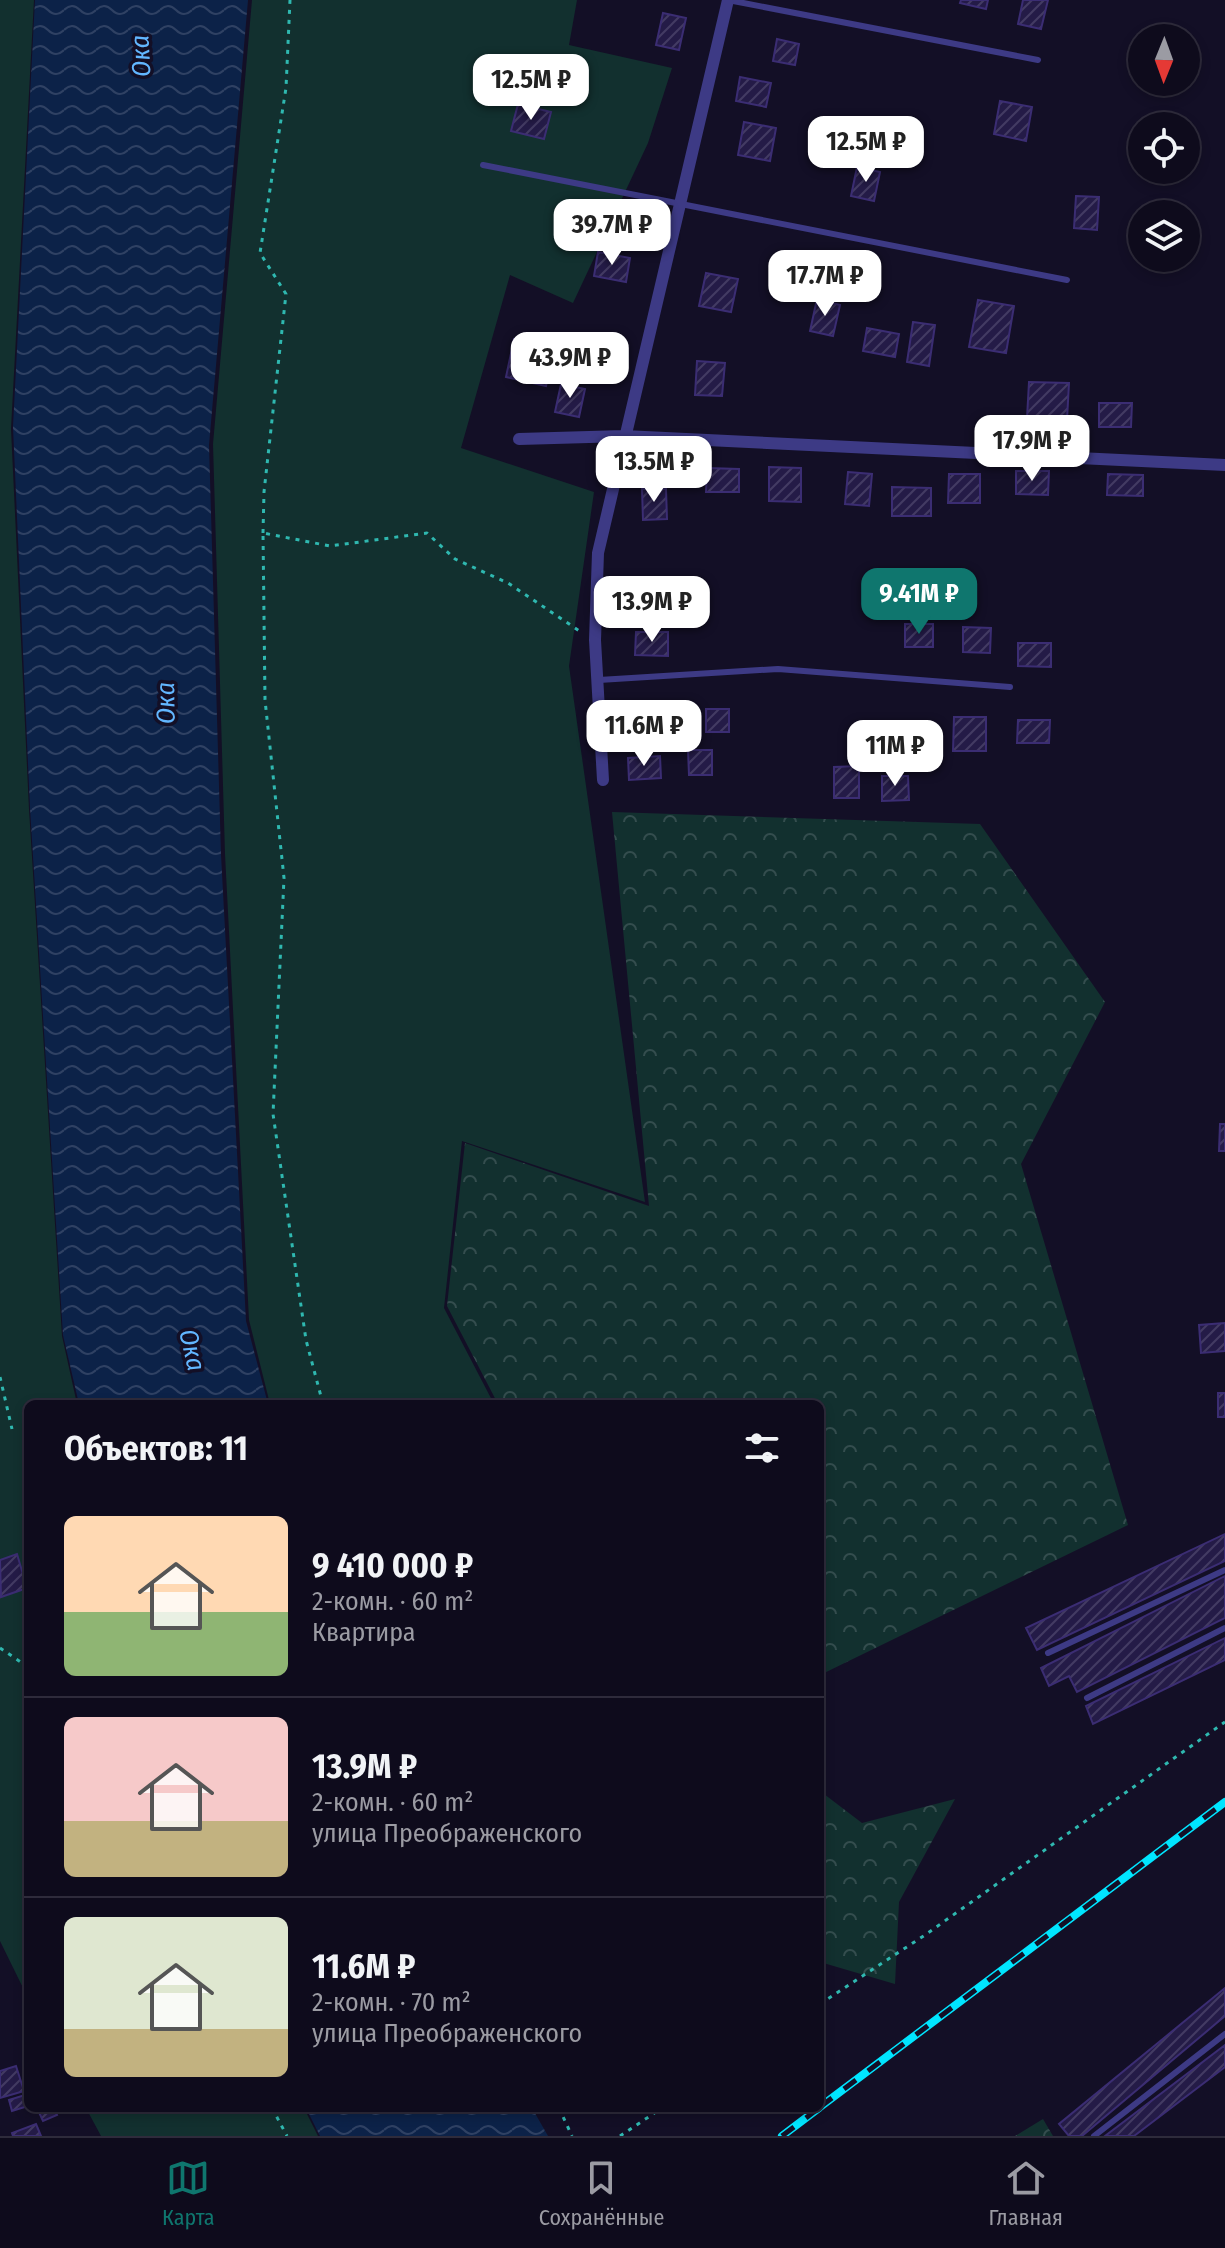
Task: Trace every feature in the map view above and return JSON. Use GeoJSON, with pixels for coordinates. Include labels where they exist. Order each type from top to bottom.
{"type":"FeatureCollection","features":[{"type":"Feature","properties":{"kind":"street"},"geometry":{"type":"LineString","coordinates":[[603,780],[595,640],[598,553],[728,0]]}},
{"type":"Feature","properties":{"kind":"street"},"geometry":{"type":"LineString","coordinates":[[519,439],[624,436],[1225,465]]}},
{"type":"Feature","properties":{"kind":"lane"},"geometry":{"type":"LineString","coordinates":[[728,0],[1038,60]]}},
{"type":"Feature","properties":{"kind":"lane"},"geometry":{"type":"LineString","coordinates":[[483,165],[1067,280]]}},
{"type":"Feature","properties":{"kind":"lane"},"geometry":{"type":"LineString","coordinates":[[597,680],[778,669],[1010,687]]}},
{"type":"Feature","properties":{"kind":"lane"},"geometry":{"type":"LineString","coordinates":[[1048,1653],[1225,1570]]}},
{"type":"Feature","properties":{"kind":"lane"},"geometry":{"type":"LineString","coordinates":[[1087,1698],[1225,1628]]}},
{"type":"Feature","properties":{"kind":"lane"},"geometry":{"type":"LineString","coordinates":[[1094,2136],[1225,2034]]}},
{"type":"Feature","properties":{"kind":"path"},"geometry":{"type":"LineString","coordinates":[[290,0],[286,88],[260,253],[286,294],[264,492],[263,533],[265,700],[284,878],[273,1114],[306,1340],[322,1400]]}},
{"type":"Feature","properties":{"kind":"path"},"geometry":{"type":"LineString","coordinates":[[263,533],[330,546],[427,533],[455,559],[508,583],[595,640]]}},
{"type":"Feature","properties":{"kind":"path"},"geometry":{"type":"LineString","coordinates":[[0,1377],[12,1429]]}},
{"type":"Feature","properties":{"kind":"path"},"geometry":{"type":"LineString","coordinates":[[0,1648],[24,1664]]}},
{"type":"Feature","properties":{"kind":"path"},"geometry":{"type":"LineString","coordinates":[[824,2001],[925,1935],[1225,1722]]}},
{"type":"Feature","properties":{"kind":"path"},"geometry":{"type":"LineString","coordinates":[[274,2112],[287,2136]]}},
{"type":"Feature","properties":{"kind":"path"},"geometry":{"type":"LineString","coordinates":[[561,2112],[572,2136]]}},
{"type":"Feature","properties":{"kind":"path"},"geometry":{"type":"LineString","coordinates":[[620,2136],[656,2112]]}},
{"type":"Feature","properties":{"kind":"green space"},"geometry":{"type":"Polygon","coordinates":[[[0,0],[34,0],[11,429],[29,809],[62,1336],[76,1400],[24,1400],[24,1990],[0,1941],[0,0]]]}},
{"type":"Feature","properties":{"kind":"green space"},"geometry":{"type":"Polygon","coordinates":[[[252,0],[577,0],[569,45],[672,68],[648,143],[573,303],[510,275],[461,448],[594,492],[569,666],[645,1202],[462,1141],[444,1308],[492,1400],[269,1400],[249,1320],[225,854],[213,444],[252,0]]]}},
{"type":"Feature","properties":{"kind":"green space"},"geometry":{"type":"Polygon","coordinates":[[[612,812],[980,824],[1105,1002],[1021,1164],[1128,1525],[824,1673],[824,1400],[496,1400],[447,1306],[465,1143],[649,1206],[612,812]]]}},
{"type":"Feature","properties":{"kind":"green space"},"geometry":{"type":"Polygon","coordinates":[[[824,1794],[862,1823],[955,1799],[899,1902],[895,1984],[824,1963],[824,1794]]]}},
{"type":"Feature","properties":{"kind":"green space"},"geometry":{"type":"Polygon","coordinates":[[[88,2112],[306,2112],[318,2136],[101,2136],[88,2112]]]}},
{"type":"Feature","properties":{"kind":"green space"},"geometry":{"type":"Polygon","coordinates":[[[1043,2119],[1053,2136],[1015,2136],[1043,2119]]]}},
{"type":"Feature","properties":{"kind":"water","name":"Ока"},"geometry":{"type":"Polygon","coordinates":[[[35,0],[248,0],[209,445],[221,855],[246,1321],[267,1400],[78,1400],[63,1335],[30,808],[13,427],[35,0]]]}},
{"type":"Feature","properties":{"kind":"water"},"geometry":{"type":"Polygon","coordinates":[[[308,2112],[534,2112],[548,2136],[320,2136],[308,2112]]]}},
{"type":"Feature","properties":{"kind":"building"},"geometry":{"type":"Polygon","coordinates":[[[961,0],[988,0],[986,9],[960,3],[961,0]]]}},
{"type":"Feature","properties":{"kind":"building"},"geometry":{"type":"Polygon","coordinates":[[[1023,0],[1048,0],[1041,29],[1018,24],[1023,0]]]}},
{"type":"Feature","properties":{"kind":"building"},"geometry":{"type":"Polygon","coordinates":[[[663,13],[686,18],[679,50],[656,45],[663,13]]]}},
{"type":"Feature","properties":{"kind":"building"},"geometry":{"type":"Polygon","coordinates":[[[777,39],[799,44],[795,65],[773,61],[777,39]]]}},
{"type":"Feature","properties":{"kind":"building"},"geometry":{"type":"Polygon","coordinates":[[[740,77],[771,83],[766,107],[736,101],[740,77]]]}},
{"type":"Feature","properties":{"kind":"building"},"geometry":{"type":"Polygon","coordinates":[[[1000,101],[1032,107],[1026,141],[994,134],[1000,101]]]}},
{"type":"Feature","properties":{"kind":"building"},"geometry":{"type":"Polygon","coordinates":[[[518,104],[551,112],[544,139],[511,131],[518,104]]]}},
{"type":"Feature","properties":{"kind":"building"},"geometry":{"type":"Polygon","coordinates":[[[744,122],[776,128],[770,161],[738,155],[744,122]]]}},
{"type":"Feature","properties":{"kind":"building"},"geometry":{"type":"Polygon","coordinates":[[[857,167],[880,172],[874,201],[851,196],[857,167]]]}},
{"type":"Feature","properties":{"kind":"building"},"geometry":{"type":"Polygon","coordinates":[[[1076,196],[1099,197],[1097,230],[1074,228],[1076,196]]]}},
{"type":"Feature","properties":{"kind":"building"},"geometry":{"type":"Polygon","coordinates":[[[598,252],[630,258],[626,282],[594,276],[598,252]]]}},
{"type":"Feature","properties":{"kind":"building"},"geometry":{"type":"Polygon","coordinates":[[[706,273],[738,279],[731,312],[699,306],[706,273]]]}},
{"type":"Feature","properties":{"kind":"building"},"geometry":{"type":"Polygon","coordinates":[[[817,299],[840,305],[833,336],[810,331],[817,299]]]}},
{"type":"Feature","properties":{"kind":"building"},"geometry":{"type":"Polygon","coordinates":[[[978,300],[1014,306],[1006,353],[969,347],[978,300]]]}},
{"type":"Feature","properties":{"kind":"building"},"geometry":{"type":"Polygon","coordinates":[[[913,322],[935,325],[929,366],[907,362],[913,322]]]}},
{"type":"Feature","properties":{"kind":"building"},"geometry":{"type":"Polygon","coordinates":[[[867,328],[899,334],[895,357],[863,351],[867,328]]]}},
{"type":"Feature","properties":{"kind":"building"},"geometry":{"type":"Polygon","coordinates":[[[514,339],[555,347],[546,386],[506,377],[514,339]]]}},
{"type":"Feature","properties":{"kind":"building"},"geometry":{"type":"Polygon","coordinates":[[[697,361],[725,363],[722,396],[695,395],[697,361]]]}},
{"type":"Feature","properties":{"kind":"building"},"geometry":{"type":"Polygon","coordinates":[[[1029,382],[1069,383],[1067,420],[1027,418],[1029,382]]]}},
{"type":"Feature","properties":{"kind":"building"},"geometry":{"type":"Polygon","coordinates":[[[561,384],[585,389],[579,417],[555,412],[561,384]]]}},
{"type":"Feature","properties":{"kind":"building"},"geometry":{"type":"Polygon","coordinates":[[[1099,403],[1132,403],[1131,427],[1099,427],[1099,403]]]}},
{"type":"Feature","properties":{"kind":"building"},"geometry":{"type":"Polygon","coordinates":[[[769,467],[801,468],[801,502],[769,501],[769,467]]]}},
{"type":"Feature","properties":{"kind":"building"},"geometry":{"type":"Polygon","coordinates":[[[707,468],[739,469],[739,492],[706,492],[707,468]]]}},
{"type":"Feature","properties":{"kind":"building"},"geometry":{"type":"Polygon","coordinates":[[[1016,471],[1049,471],[1048,495],[1016,494],[1016,471]]]}},
{"type":"Feature","properties":{"kind":"building"},"geometry":{"type":"Polygon","coordinates":[[[848,472],[872,474],[869,506],[845,504],[848,472]]]}},
{"type":"Feature","properties":{"kind":"building"},"geometry":{"type":"Polygon","coordinates":[[[949,474],[980,474],[980,503],[948,503],[949,474]]]}},
{"type":"Feature","properties":{"kind":"building"},"geometry":{"type":"Polygon","coordinates":[[[1108,474],[1143,475],[1143,496],[1107,495],[1108,474]]]}},
{"type":"Feature","properties":{"kind":"building"},"geometry":{"type":"Polygon","coordinates":[[[892,487],[931,488],[931,516],[892,516],[892,487]]]}},
{"type":"Feature","properties":{"kind":"building"},"geometry":{"type":"Polygon","coordinates":[[[642,489],[666,489],[667,519],[643,520],[642,489]]]}},
{"type":"Feature","properties":{"kind":"building"},"geometry":{"type":"Polygon","coordinates":[[[905,624],[933,624],[933,647],[905,647],[905,624]]]}},
{"type":"Feature","properties":{"kind":"building"},"geometry":{"type":"Polygon","coordinates":[[[963,627],[991,628],[990,653],[963,652],[963,627]]]}},
{"type":"Feature","properties":{"kind":"building"},"geometry":{"type":"Polygon","coordinates":[[[636,632],[668,632],[668,656],[635,655],[636,632]]]}},
{"type":"Feature","properties":{"kind":"building"},"geometry":{"type":"Polygon","coordinates":[[[1018,643],[1051,643],[1051,667],[1018,666],[1018,643]]]}},
{"type":"Feature","properties":{"kind":"building"},"geometry":{"type":"Polygon","coordinates":[[[706,709],[729,709],[729,732],[706,732],[706,709]]]}},
{"type":"Feature","properties":{"kind":"building"},"geometry":{"type":"Polygon","coordinates":[[[657,710],[658,731],[633,732],[632,711],[657,710]]]}},
{"type":"Feature","properties":{"kind":"building"},"geometry":{"type":"Polygon","coordinates":[[[954,717],[986,717],[986,751],[953,751],[954,717]]]}},
{"type":"Feature","properties":{"kind":"building"},"geometry":{"type":"Polygon","coordinates":[[[1018,720],[1050,720],[1049,743],[1017,743],[1018,720]]]}},
{"type":"Feature","properties":{"kind":"building"},"geometry":{"type":"Polygon","coordinates":[[[688,750],[712,750],[712,775],[689,775],[688,750]]]}},
{"type":"Feature","properties":{"kind":"building"},"geometry":{"type":"Polygon","coordinates":[[[660,756],[661,778],[629,780],[628,758],[660,756]]]}},
{"type":"Feature","properties":{"kind":"building"},"geometry":{"type":"Polygon","coordinates":[[[859,766],[859,798],[834,798],[834,767],[859,766]]]}},
{"type":"Feature","properties":{"kind":"building"},"geometry":{"type":"Polygon","coordinates":[[[882,776],[908,776],[909,800],[882,801],[882,776]]]}},
{"type":"Feature","properties":{"kind":"building"},"geometry":{"type":"Polygon","coordinates":[[[1220,1124],[1225,1124],[1225,1151],[1219,1151],[1220,1124]]]}},
{"type":"Feature","properties":{"kind":"building"},"geometry":{"type":"Polygon","coordinates":[[[1225,1323],[1225,1351],[1201,1353],[1199,1325],[1225,1323]]]}},
{"type":"Feature","properties":{"kind":"building"},"geometry":{"type":"Polygon","coordinates":[[[1218,1393],[1225,1393],[1225,1417],[1218,1417],[1218,1393]]]}},
{"type":"Feature","properties":{"kind":"building"},"geometry":{"type":"Polygon","coordinates":[[[1225,1534],[1225,1561],[1037,1650],[1026,1628],[1225,1534]]]}},
{"type":"Feature","properties":{"kind":"building"},"geometry":{"type":"Polygon","coordinates":[[[17,1554],[24,1589],[1,1597],[0,1560],[17,1554]]]}},
{"type":"Feature","properties":{"kind":"building"},"geometry":{"type":"Polygon","coordinates":[[[1225,1576],[1225,1618],[1077,1692],[1069,1676],[1049,1686],[1041,1668],[1225,1576]]]}},
{"type":"Feature","properties":{"kind":"building"},"geometry":{"type":"Polygon","coordinates":[[[1225,1638],[1225,1660],[1093,1724],[1086,1706],[1225,1638]]]}},
{"type":"Feature","properties":{"kind":"building"},"geometry":{"type":"Polygon","coordinates":[[[1225,1988],[1225,2016],[1082,2136],[1069,2136],[1059,2124],[1225,1988]]]}},
{"type":"Feature","properties":{"kind":"building"},"geometry":{"type":"Polygon","coordinates":[[[1225,2045],[1225,2067],[1134,2136],[1105,2136],[1225,2045]]]}},
{"type":"Feature","properties":{"kind":"building"},"geometry":{"type":"Polygon","coordinates":[[[16,2066],[24,2091],[0,2098],[0,2071],[16,2066]]]}},
{"type":"Feature","properties":{"kind":"building"},"geometry":{"type":"Polygon","coordinates":[[[24,2095],[24,2107],[12,2111],[9,2100],[24,2095]]]}},
{"type":"Feature","properties":{"kind":"building"},"geometry":{"type":"Polygon","coordinates":[[[39,2112],[56,2112],[57,2115],[43,2121],[39,2112]]]}},
{"type":"Feature","properties":{"kind":"building"},"geometry":{"type":"Polygon","coordinates":[[[36,2124],[41,2136],[13,2136],[12,2133],[36,2124]]]}},
{"type":"Feature","properties":{"kind":"railway"},"geometry":{"type":"LineString","coordinates":[[824,2104],[1225,1802]]}},
{"type":"Feature","properties":{"kind":"railway"},"geometry":{"type":"LineString","coordinates":[[782,2136],[814,2112]]}}]}
